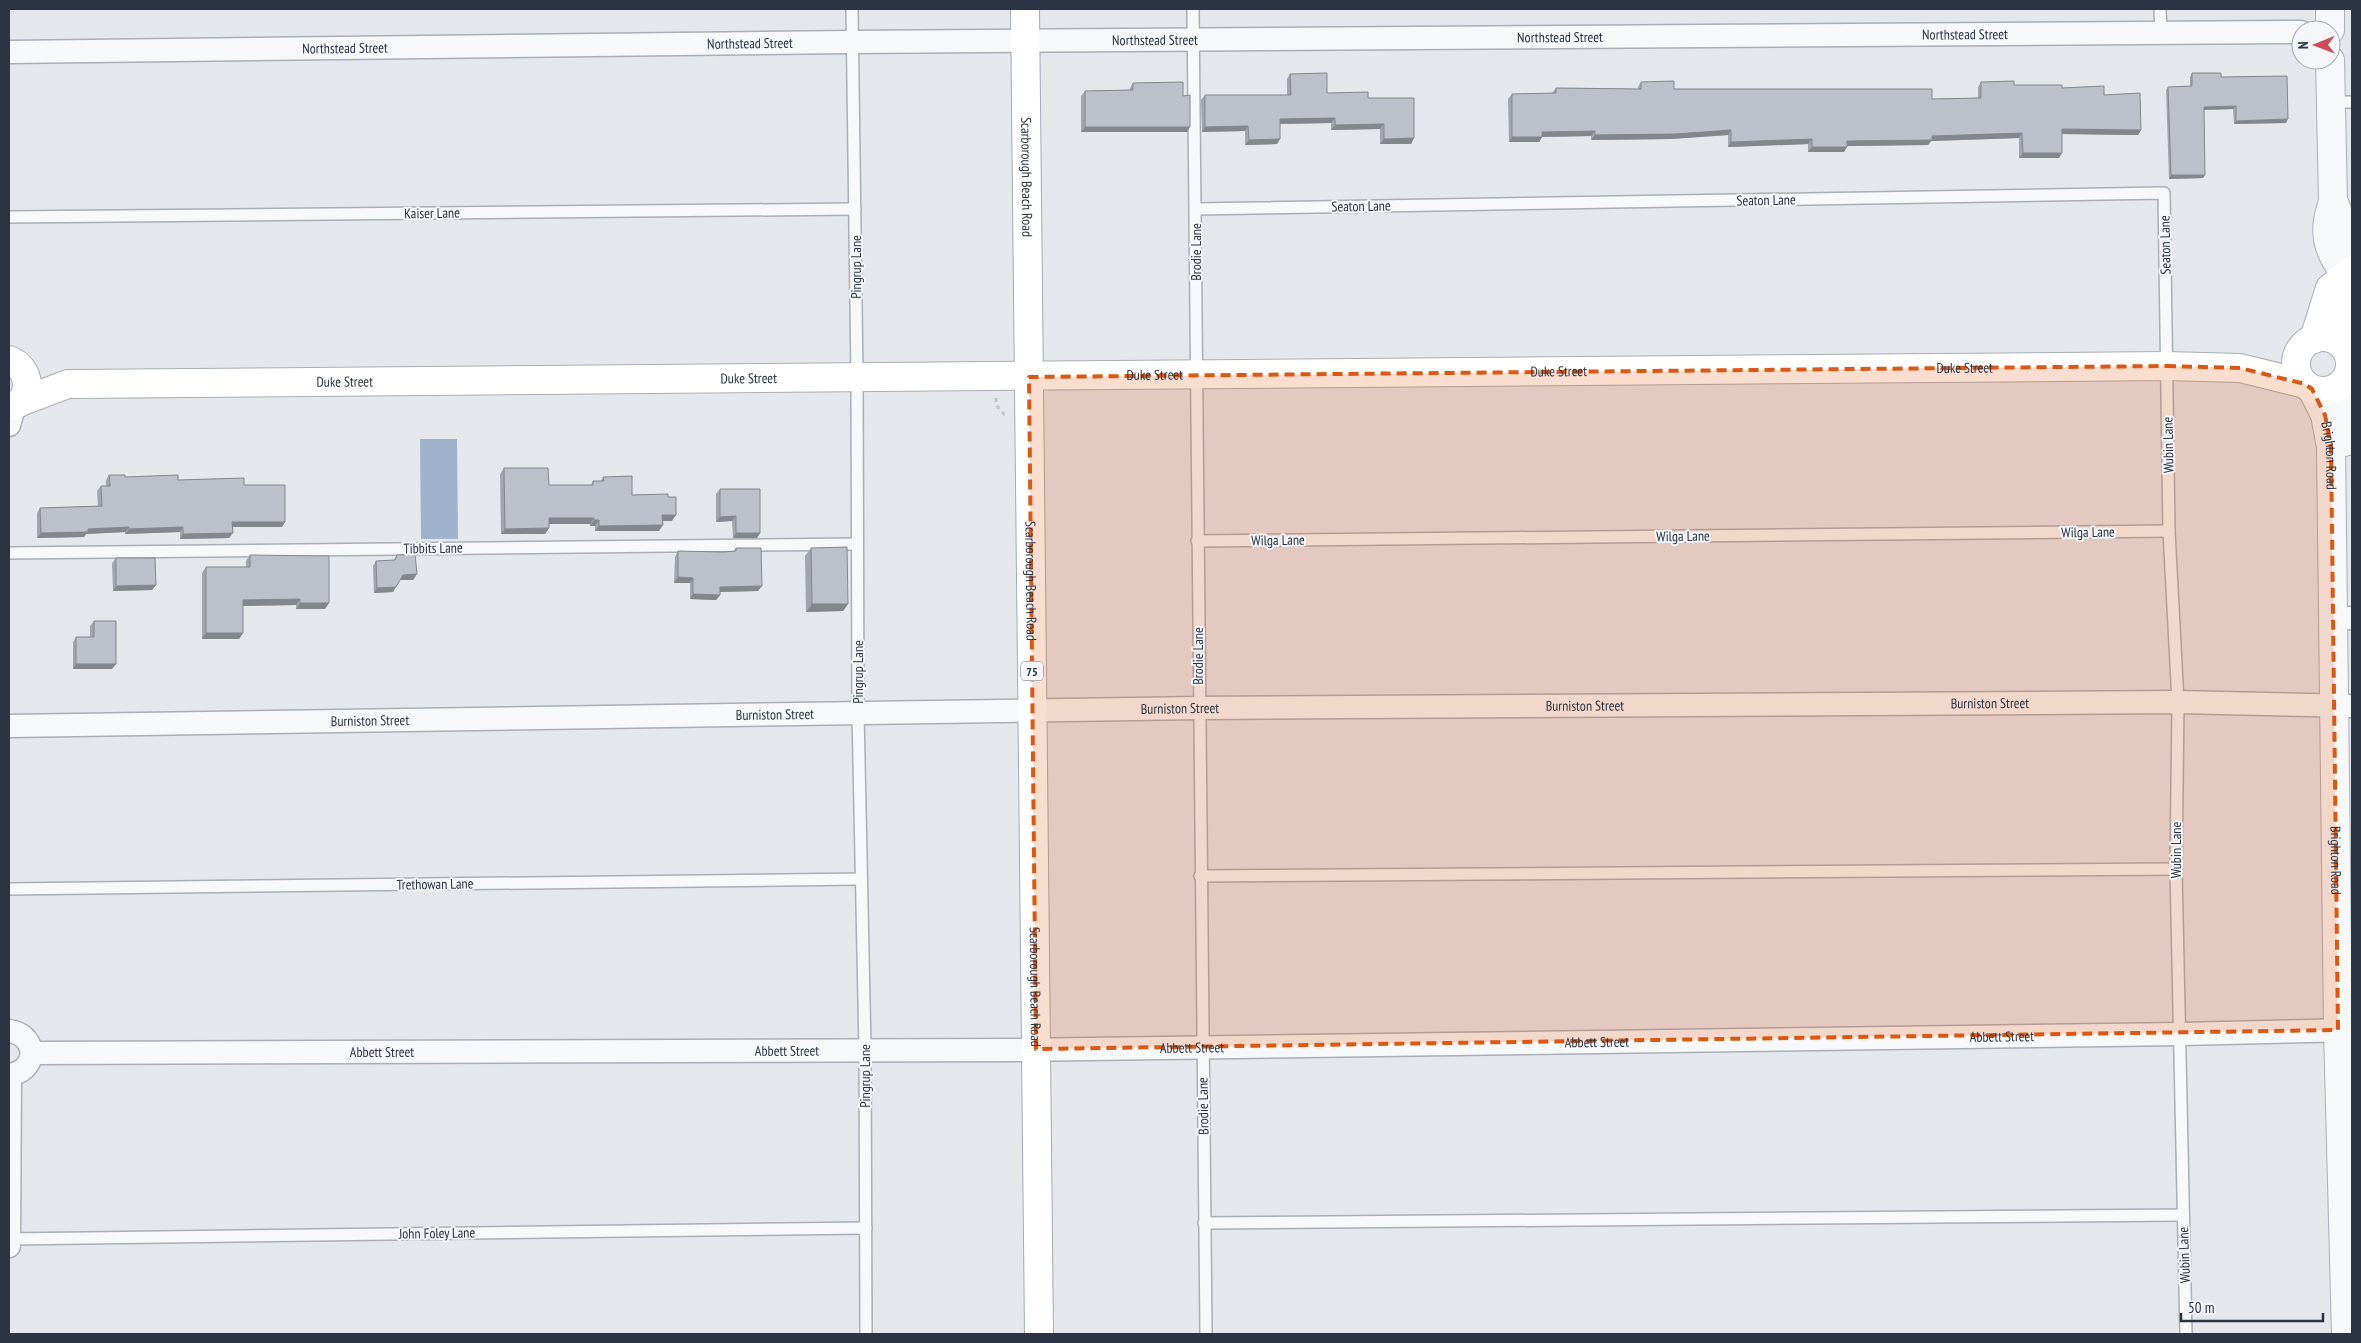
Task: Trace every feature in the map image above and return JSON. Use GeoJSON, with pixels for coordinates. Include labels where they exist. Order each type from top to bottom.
{"type":"FeatureCollection","features":[{"type":"Feature","properties":{"kind":"main road","name":"Scarborough Beach Road"},"geometry":{"type":"LineString","coordinates":[[1025,9],[1039,1334]]}},
{"type":"Feature","properties":{"kind":"main road"},"geometry":{"type":"LineString","coordinates":[[2351,275],[2341,330],[2350,360],[2350,370],[2340,386],[2325,392],[2308,387],[2296,369],[2330,288],[2351,275]]}},
{"type":"Feature","properties":{"kind":"main road"},"geometry":{"type":"LineString","coordinates":[[2307,345],[2329,338],[2345,348]]}},
{"type":"Feature","properties":{"kind":"main road","name":"Duke Street"},"geometry":{"type":"LineString","coordinates":[[2240,368],[2307,345]]}},
{"type":"Feature","properties":{"kind":"main road","name":"Duke Street"},"geometry":{"type":"LineString","coordinates":[[12,359],[68,384],[857,376],[1196,376],[2166,366],[2240,368],[2308,387]]}},
{"type":"Feature","properties":{"kind":"main road","name":"Duke Street"},"geometry":{"type":"LineString","coordinates":[[12,359],[25,373],[27,384],[26,392],[13,410]]}},
{"type":"Feature","properties":{"kind":"main road","name":"Duke Street"},"geometry":{"type":"LineString","coordinates":[[13,410],[68,384]]}},
{"type":"Feature","properties":{"kind":"street","name":"Northstead Street"},"geometry":{"type":"LineString","coordinates":[[9,52],[1025,40],[2291,32]]}},
{"type":"Feature","properties":{"kind":"street"},"geometry":{"type":"LineString","coordinates":[[2333,70],[2342,102],[2333,202],[2327,217],[2328,238],[2331,255],[2351,275]]}},
{"type":"Feature","properties":{"kind":"street","name":"Brighton Road"},"geometry":{"type":"LineString","coordinates":[[2340,386],[2346,619],[2345,1030],[2348,1282],[2346,1334]]}},
{"type":"Feature","properties":{"kind":"street","name":"Brighton Road"},"geometry":{"type":"LineString","coordinates":[[2308,387],[2342,447]]}},
{"type":"Feature","properties":{"kind":"street","name":"Burniston Street"},"geometry":{"type":"LineString","coordinates":[[9,726],[1199,708],[2346,701]]}},
{"type":"Feature","properties":{"kind":"street","name":"Abbett Street"},"geometry":{"type":"LineString","coordinates":[[32,1053],[1036,1049],[2181,1034],[2345,1030]]}},
{"type":"Feature","properties":{"kind":"street"},"geometry":{"type":"LineString","coordinates":[[9,1031],[25,1038],[30,1044],[32,1053],[25,1069],[9,1075],[9,1242]]}},
{"type":"Feature","properties":{"kind":"lane","name":"Pingrup Lane"},"geometry":{"type":"LineString","coordinates":[[852,9],[857,376],[858,713],[865,1050],[866,1334]]}},
{"type":"Feature","properties":{"kind":"lane","name":"Brodie Lane"},"geometry":{"type":"LineString","coordinates":[[1193,9],[1200,876],[1206,1334]]}},
{"type":"Feature","properties":{"kind":"lane"},"geometry":{"type":"LineString","coordinates":[[2160,9],[2161,32]]}},
{"type":"Feature","properties":{"kind":"lane","name":"Seaton Lane"},"geometry":{"type":"LineString","coordinates":[[1196,209],[2164,193],[2166,366]]}},
{"type":"Feature","properties":{"kind":"lane","name":"Kaiser Lane"},"geometry":{"type":"LineString","coordinates":[[9,217],[855,209]]}},
{"type":"Feature","properties":{"kind":"lane","name":"Wubin Lane"},"geometry":{"type":"LineString","coordinates":[[2166,366],[2169,531],[2178,702],[2176,869],[2186,1334]]}},
{"type":"Feature","properties":{"kind":"lane","name":"Wilga Lane"},"geometry":{"type":"LineString","coordinates":[[1197,541],[2169,531]]}},
{"type":"Feature","properties":{"kind":"lane","name":"Tibbits Lane"},"geometry":{"type":"LineString","coordinates":[[9,552],[857,544]]}},
{"type":"Feature","properties":{"kind":"lane"},"geometry":{"type":"LineString","coordinates":[[1200,876],[2176,869]]}},
{"type":"Feature","properties":{"kind":"lane","name":"Trethowan Lane"},"geometry":{"type":"LineString","coordinates":[[9,889],[861,879]]}},
{"type":"Feature","properties":{"kind":"lane"},"geometry":{"type":"LineString","coordinates":[[1204,1223],[2182,1215]]}},
{"type":"Feature","properties":{"kind":"lane","name":"John Foley Lane"},"geometry":{"type":"LineString","coordinates":[[9,1242],[866,1228]]}},
{"type":"Feature","properties":{"kind":"highlighted area"},"geometry":{"type":"Polygon","coordinates":[[[2166,366],[2240,368],[2305,384],[2312,389],[2325,415],[2331,447],[2338,1030],[1036,1049],[1029,377],[2166,366]]]}},
{"type":"Feature","properties":{"kind":"water"},"geometry":{"type":"Polygon","coordinates":[[[420,439],[457,439],[458,539],[421,539],[420,439]]]}},
{"type":"Feature","properties":{"kind":"building"},"geometry":{"type":"Polygon","coordinates":[[[1327,73],[1327,93],[1368,92],[1368,98],[1414,98],[1414,138],[1384,139],[1384,124],[1335,125],[1335,118],[1280,119],[1280,139],[1249,140],[1248,126],[1205,127],[1205,95],[1291,95],[1290,74],[1327,73]]]}},
{"type":"Feature","properties":{"kind":"building"},"geometry":{"type":"Polygon","coordinates":[[[2192,73],[2221,73],[2221,77],[2287,76],[2288,119],[2236,121],[2236,106],[2204,107],[2205,175],[2171,175],[2168,87],[2192,86],[2192,73]]]}},
{"type":"Feature","properties":{"kind":"building"},"geometry":{"type":"Polygon","coordinates":[[[1674,81],[1674,89],[1932,89],[1932,99],[1981,98],[1981,82],[2014,81],[2014,85],[2062,85],[2062,88],[2104,86],[2104,95],[2140,93],[2141,130],[2062,129],[2062,153],[2023,153],[2022,133],[1932,136],[1932,140],[1847,141],[1847,147],[1812,147],[1812,139],[1731,142],[1731,130],[1675,134],[1595,135],[1595,131],[1542,132],[1542,137],[1512,137],[1512,94],[1556,93],[1556,88],[1641,89],[1641,82],[1674,81]]]}},
{"type":"Feature","properties":{"kind":"building"},"geometry":{"type":"Polygon","coordinates":[[[1183,82],[1183,96],[1190,95],[1190,127],[1085,127],[1085,91],[1133,90],[1133,83],[1183,82]]]}},
{"type":"Feature","properties":{"kind":"building"},"geometry":{"type":"Polygon","coordinates":[[[504,468],[548,468],[549,485],[593,485],[593,481],[604,481],[603,477],[632,476],[632,495],[668,494],[668,497],[676,497],[676,515],[662,515],[663,525],[599,526],[599,520],[594,520],[594,518],[549,518],[549,528],[505,529],[504,468]]]}},
{"type":"Feature","properties":{"kind":"building"},"geometry":{"type":"Polygon","coordinates":[[[109,475],[125,475],[125,477],[178,475],[178,480],[244,478],[244,485],[285,485],[285,522],[232,522],[233,533],[183,534],[183,527],[129,529],[129,527],[88,529],[88,532],[41,533],[40,508],[102,506],[101,486],[110,486],[109,475]]]}},
{"type":"Feature","properties":{"kind":"building"},"geometry":{"type":"Polygon","coordinates":[[[720,489],[760,489],[760,533],[736,533],[736,516],[720,517],[720,489]]]}},
{"type":"Feature","properties":{"kind":"building"},"geometry":{"type":"Polygon","coordinates":[[[847,547],[848,604],[812,604],[811,548],[847,547]]]}},
{"type":"Feature","properties":{"kind":"building"},"geometry":{"type":"Polygon","coordinates":[[[736,548],[761,548],[762,586],[720,587],[720,595],[693,594],[693,578],[678,577],[678,551],[723,552],[736,551],[736,548]]]}},
{"type":"Feature","properties":{"kind":"building"},"geometry":{"type":"Polygon","coordinates":[[[415,554],[417,574],[403,575],[396,587],[377,588],[376,561],[395,560],[397,555],[415,554]]]}},
{"type":"Feature","properties":{"kind":"building"},"geometry":{"type":"Polygon","coordinates":[[[250,555],[329,556],[329,603],[300,603],[300,599],[243,600],[243,633],[206,633],[206,567],[250,567],[250,555]]]}},
{"type":"Feature","properties":{"kind":"building"},"geometry":{"type":"Polygon","coordinates":[[[116,558],[155,558],[156,585],[116,586],[116,558]]]}},
{"type":"Feature","properties":{"kind":"building"},"geometry":{"type":"Polygon","coordinates":[[[94,621],[116,621],[116,664],[76,664],[76,637],[94,637],[94,621]]]}}]}
